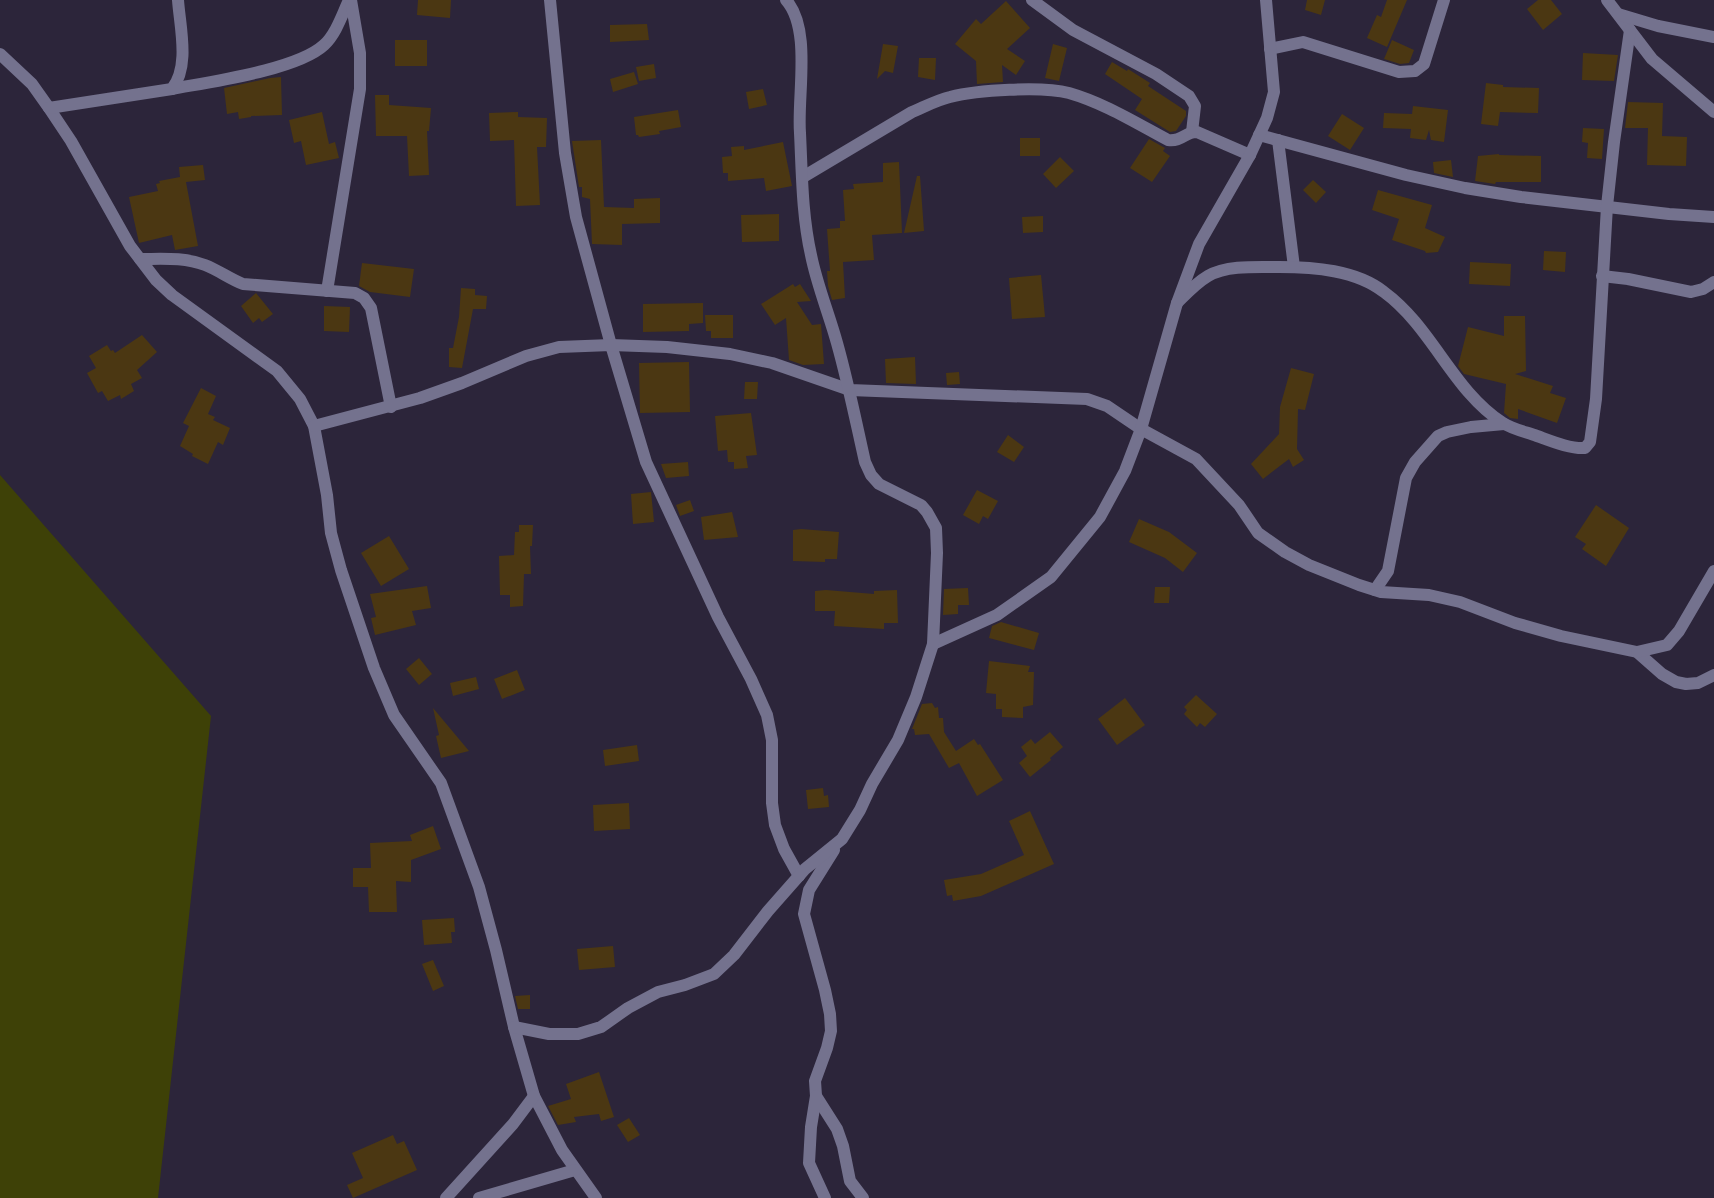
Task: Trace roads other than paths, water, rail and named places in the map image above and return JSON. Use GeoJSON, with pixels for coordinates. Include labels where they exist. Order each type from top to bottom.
{"type":"FeatureCollection","features":[{"type":"Feature","properties":{"kind":"street"},"geometry":{"type":"LineString","coordinates":[[172,89],[178,82],[182,61],[178,0]]}},
{"type":"Feature","properties":{"kind":"street"},"geometry":{"type":"LineString","coordinates":[[49,108],[172,89],[285,64],[324,45],[337,27],[350,0]]}},
{"type":"Feature","properties":{"kind":"street"},"geometry":{"type":"LineString","coordinates":[[327,291],[360,89],[360,53],[350,0]]}},
{"type":"Feature","properties":{"kind":"street"},"geometry":{"type":"LineString","coordinates":[[549,0],[565,153],[576,217],[610,345],[646,462],[767,715],[772,740],[772,803],[775,825],[784,849],[800,876]]}},
{"type":"Feature","properties":{"kind":"street"},"geometry":{"type":"LineString","coordinates":[[787,0],[794,12],[800,38],[802,63],[799,130],[805,216],[811,257],[850,390],[865,462],[871,475],[879,484],[921,505],[936,528],[937,553],[933,645],[916,697],[898,740],[872,784],[860,810],[809,890],[804,914],[830,1014],[831,1031],[815,1081],[816,1096],[809,1162],[825,1198]]}},
{"type":"Feature","properties":{"kind":"street"},"geometry":{"type":"LineString","coordinates":[[1032,0],[1073,30],[1156,74],[1189,96],[1195,106],[1192,132]]}},
{"type":"Feature","properties":{"kind":"street"},"geometry":{"type":"LineString","coordinates":[[933,645],[997,615],[1051,577],[1100,517],[1125,471],[1141,429],[1177,303],[1199,244],[1250,155],[1267,118],[1274,92],[1266,0]]}},
{"type":"Feature","properties":{"kind":"street"},"geometry":{"type":"LineString","coordinates":[[1270,50],[1303,42],[1399,72],[1414,71],[1424,64],[1444,0]]}},
{"type":"Feature","properties":{"kind":"street"},"geometry":{"type":"LineString","coordinates":[[1607,0],[1652,59],[1714,112]]}},
{"type":"Feature","properties":{"kind":"street"},"geometry":{"type":"LineString","coordinates":[[1618,14],[1658,26],[1714,38]]}},
{"type":"Feature","properties":{"kind":"street"},"geometry":{"type":"LineString","coordinates":[[1177,303],[1209,275],[1232,269],[1294,267],[1323,270],[1358,278],[1384,291],[1412,317],[1437,349],[1454,377],[1476,402],[1504,424],[1546,440],[1581,448],[1588,446],[1596,399],[1607,206],[1630,30]]}},
{"type":"Feature","properties":{"kind":"street"},"geometry":{"type":"LineString","coordinates":[[0,54],[32,84],[49,108],[71,141],[130,246],[140,259],[172,295],[277,371],[300,399],[314,426],[327,495],[331,533],[340,570],[374,668],[394,715],[441,783],[479,887],[534,1096],[562,1150],[596,1198]]}},
{"type":"Feature","properties":{"kind":"street"},"geometry":{"type":"LineString","coordinates":[[803,177],[912,112],[949,97],[1025,91],[1066,93],[1091,101],[1168,140],[1176,141],[1192,132],[1208,136],[1250,155]]}},
{"type":"Feature","properties":{"kind":"street"},"geometry":{"type":"LineString","coordinates":[[1259,135],[1406,175],[1465,188],[1521,197],[1714,217]]}},
{"type":"Feature","properties":{"kind":"street"},"geometry":{"type":"LineString","coordinates":[[1278,140],[1294,267]]}},
{"type":"Feature","properties":{"kind":"street"},"geometry":{"type":"LineString","coordinates":[[140,259],[195,261],[243,284],[355,293],[364,298],[371,308],[391,407]]}},
{"type":"Feature","properties":{"kind":"street"},"geometry":{"type":"LineString","coordinates":[[1602,276],[1691,292],[1703,289],[1714,282]]}},
{"type":"Feature","properties":{"kind":"street"},"geometry":{"type":"LineString","coordinates":[[314,426],[391,407],[462,383],[526,356],[559,347],[610,345],[667,347],[730,354],[772,363],[850,390],[1087,399],[1107,406],[1141,429],[1196,459],[1232,496],[1258,533],[1309,565],[1375,590],[1429,595],[1460,602],[1533,628],[1637,652],[1666,645],[1679,631],[1714,570]]}},
{"type":"Feature","properties":{"kind":"street"},"geometry":{"type":"LineString","coordinates":[[1375,590],[1388,571],[1406,478],[1415,462],[1438,436],[1447,432],[1504,424]]}},
{"type":"Feature","properties":{"kind":"street"},"geometry":{"type":"LineString","coordinates":[[1637,652],[1662,674],[1676,682],[1698,683],[1714,675]]}},
{"type":"Feature","properties":{"kind":"street"},"geometry":{"type":"LineString","coordinates":[[514,1027],[549,1034],[578,1034],[601,1027],[628,1008],[658,992],[714,974],[734,955],[805,869],[842,839]]}},
{"type":"Feature","properties":{"kind":"street"},"geometry":{"type":"LineString","coordinates":[[446,1198],[513,1124],[534,1096]]}},
{"type":"Feature","properties":{"kind":"street"},"geometry":{"type":"LineString","coordinates":[[816,1096],[837,1129],[850,1181],[863,1198]]}},
{"type":"Feature","properties":{"kind":"street"},"geometry":{"type":"LineString","coordinates":[[479,1198],[575,1170]]}}]}
